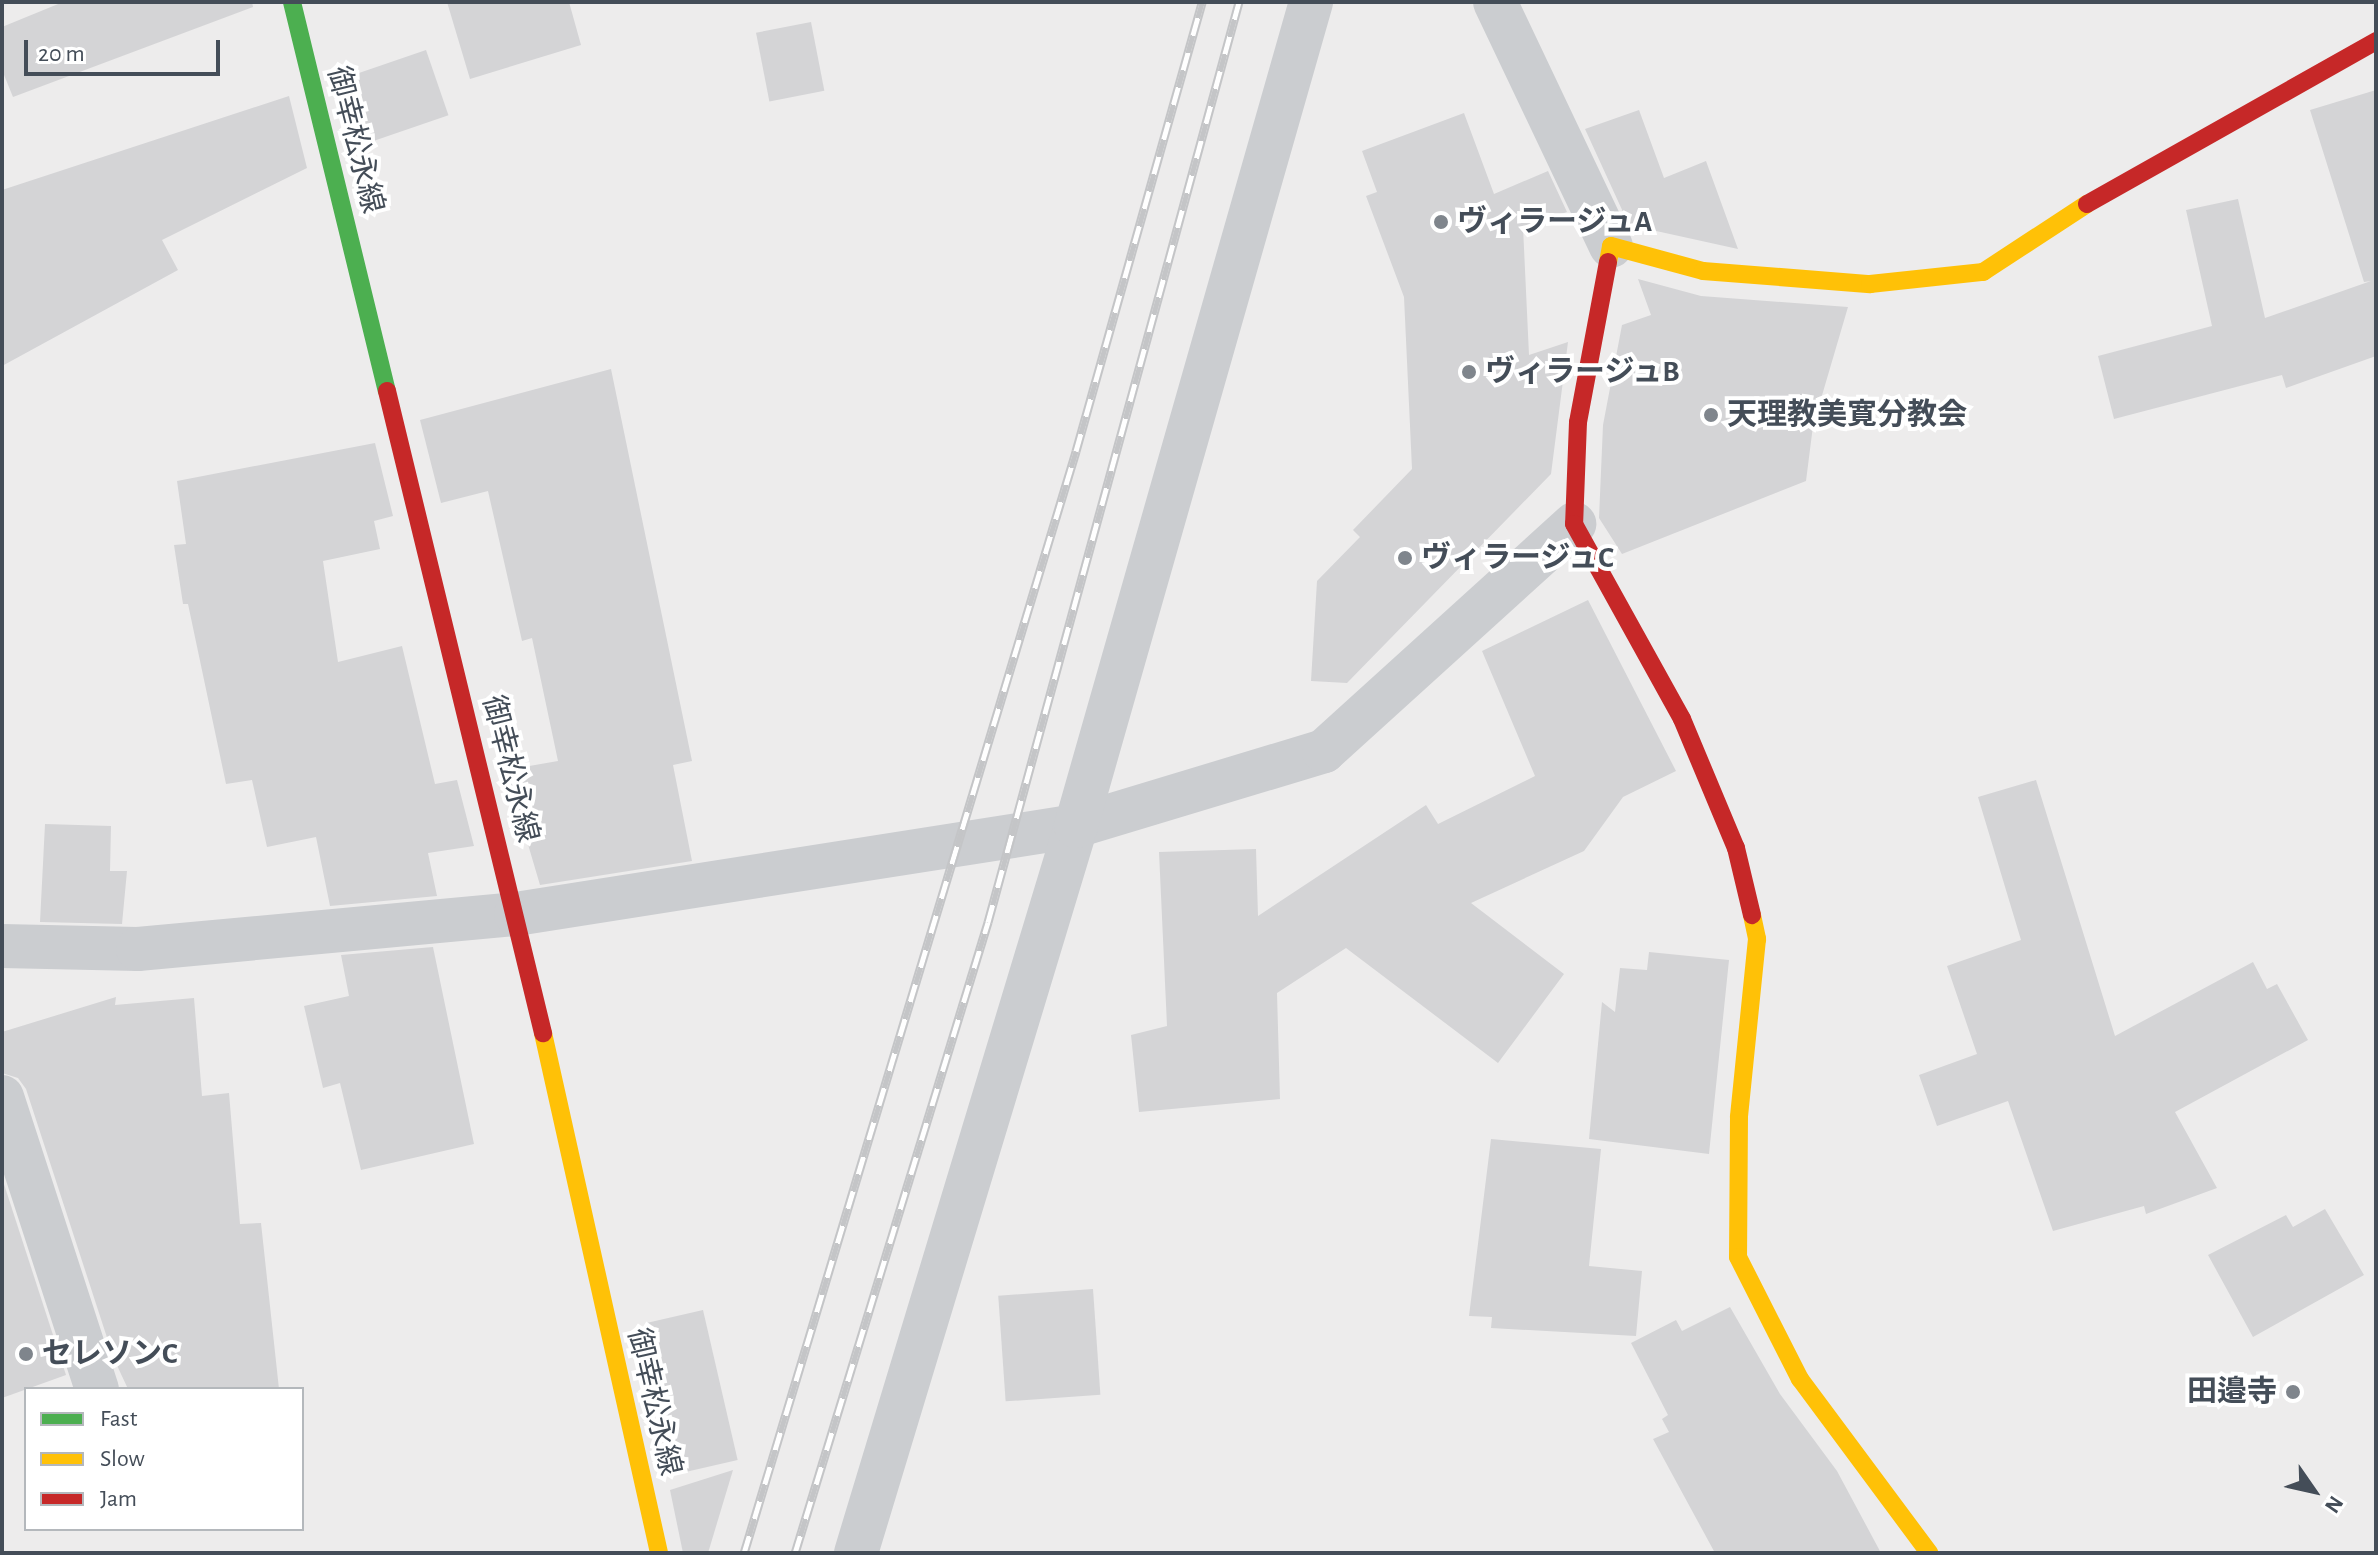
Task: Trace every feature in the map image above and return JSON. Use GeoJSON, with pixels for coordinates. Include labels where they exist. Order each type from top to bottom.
{"type":"FeatureCollection","features":[{"type":"Feature","properties":{"kind":"street","name":"御幸松永線"},"geometry":{"type":"LineString","coordinates":[[292,2],[516,914],[659,1553]]}},
{"type":"Feature","properties":{"kind":"street"},"geometry":{"type":"LineString","coordinates":[[856,1553],[1076,826],[1311,2]]}},
{"type":"Feature","properties":{"kind":"street"},"geometry":{"type":"LineString","coordinates":[[1495,2],[1611,246],[1578,422],[1574,524],[1682,719],[1736,848],[1757,939],[1739,1117],[1738,1257],[1800,1379],[1929,1553]]}},
{"type":"Feature","properties":{"kind":"street"},"geometry":{"type":"LineString","coordinates":[[1611,246],[1703,271],[1870,284],[1983,272],[2123,181],[2376,41]]}},
{"type":"Feature","properties":{"kind":"street"},"geometry":{"type":"LineString","coordinates":[[2,946],[152,948],[516,914],[1076,826],[1324,751],[1574,524]]}},
{"type":"Feature","properties":{"kind":"street"},"geometry":{"type":"LineString","coordinates":[[2,1097],[96,1387]]}},
{"type":"Feature","properties":{"kind":"building"},"geometry":{"type":"Polygon","coordinates":[[[63,2],[252,2],[253,7],[13,97],[2,70],[2,27],[63,2]]]}},
{"type":"Feature","properties":{"kind":"building"},"geometry":{"type":"Polygon","coordinates":[[[447,2],[569,2],[581,45],[470,79],[447,2]]]}},
{"type":"Feature","properties":{"kind":"building"},"geometry":{"type":"Polygon","coordinates":[[[811,22],[824,91],[769,101],[756,33],[811,22]]]}},
{"type":"Feature","properties":{"kind":"building"},"geometry":{"type":"Polygon","coordinates":[[[426,50],[448,115],[360,146],[337,81],[426,50]]]}},
{"type":"Feature","properties":{"kind":"building"},"geometry":{"type":"Polygon","coordinates":[[[2376,90],[2376,356],[2286,388],[2282,375],[2114,419],[2098,356],[2212,326],[2186,210],[2238,199],[2265,318],[2371,281],[2364,282],[2310,110],[2376,90]]]}},
{"type":"Feature","properties":{"kind":"building"},"geometry":{"type":"Polygon","coordinates":[[[289,96],[307,168],[162,240],[178,270],[2,366],[2,190],[289,96]]]}},
{"type":"Feature","properties":{"kind":"building"},"geometry":{"type":"Polygon","coordinates":[[[1639,110],[1664,178],[1706,161],[1738,249],[1629,225],[1585,129],[1639,110]]]}},
{"type":"Feature","properties":{"kind":"building"},"geometry":{"type":"Polygon","coordinates":[[[1464,113],[1494,194],[1548,171],[1567,212],[1523,227],[1529,355],[1568,342],[1551,474],[1347,683],[1311,681],[1317,581],[1360,537],[1353,530],[1412,469],[1404,297],[1366,196],[1377,192],[1362,151],[1464,113]]]}},
{"type":"Feature","properties":{"kind":"building","name":"天理教美寛分教会"},"geometry":{"type":"Polygon","coordinates":[[[1638,279],[1701,296],[1848,307],[1813,426],[1806,481],[1622,554],[1599,518],[1603,425],[1622,325],[1651,315],[1638,279]]]}},
{"type":"Feature","properties":{"kind":"building"},"geometry":{"type":"Polygon","coordinates":[[[611,369],[692,761],[673,765],[692,861],[540,885],[506,770],[558,761],[532,638],[522,641],[488,491],[441,503],[420,420],[611,369]]]}},
{"type":"Feature","properties":{"kind":"building"},"geometry":{"type":"Polygon","coordinates":[[[375,443],[393,516],[374,521],[380,549],[323,561],[338,662],[402,646],[435,784],[457,780],[474,846],[428,853],[437,896],[330,906],[316,837],[267,847],[252,780],[226,784],[188,604],[183,604],[174,545],[186,544],[177,481],[375,443]]]}},
{"type":"Feature","properties":{"kind":"building"},"geometry":{"type":"Polygon","coordinates":[[[1588,600],[1676,771],[1623,797],[1584,851],[1471,903],[1564,974],[1498,1063],[1346,948],[1277,993],[1280,1099],[1139,1112],[1131,1035],[1167,1026],[1159,852],[1256,849],[1258,916],[1426,805],[1438,824],[1535,776],[1482,651],[1588,600]]]}},
{"type":"Feature","properties":{"kind":"building"},"geometry":{"type":"Polygon","coordinates":[[[2036,780],[2115,1036],[2253,962],[2267,989],[2277,984],[2308,1040],[2175,1112],[2217,1188],[2146,1214],[2144,1206],[2053,1231],[2008,1101],[1937,1126],[1919,1075],[1977,1054],[1947,966],[2021,940],[1978,797],[2036,780]]]}},
{"type":"Feature","properties":{"kind":"building"},"geometry":{"type":"Polygon","coordinates":[[[45,824],[111,826],[110,871],[127,871],[122,924],[40,922],[45,824]]]}},
{"type":"Feature","properties":{"kind":"building"},"geometry":{"type":"Polygon","coordinates":[[[433,947],[474,1144],[361,1170],[340,1083],[323,1088],[304,1006],[349,996],[341,955],[433,947]]]}},
{"type":"Feature","properties":{"kind":"building"},"geometry":{"type":"Polygon","coordinates":[[[1649,952],[1729,960],[1709,1154],[1589,1139],[1602,1002],[1615,1012],[1620,968],[1647,970],[1649,952]]]}},
{"type":"Feature","properties":{"kind":"building"},"geometry":{"type":"Polygon","coordinates":[[[116,997],[115,1005],[194,998],[202,1096],[229,1093],[240,1224],[261,1223],[279,1387],[127,1387],[114,1359],[26,1089],[18,1078],[2,1073],[2,1032],[116,997]]]}},
{"type":"Feature","properties":{"kind":"building"},"geometry":{"type":"Polygon","coordinates":[[[1491,1139],[1601,1149],[1589,1266],[1642,1271],[1636,1336],[1491,1328],[1492,1317],[1469,1316],[1491,1139]]]}},
{"type":"Feature","properties":{"kind":"building"},"geometry":{"type":"Polygon","coordinates":[[[2,1178],[66,1375],[24,1387],[24,1390],[2,1398],[2,1178]]]}},
{"type":"Feature","properties":{"kind":"building"},"geometry":{"type":"Polygon","coordinates":[[[2325,1209],[2364,1275],[2253,1337],[2208,1255],[2286,1215],[2293,1227],[2325,1209]]]}},
{"type":"Feature","properties":{"kind":"building"},"geometry":{"type":"Polygon","coordinates":[[[1093,1289],[1100,1395],[1006,1401],[998,1296],[1093,1289]]]}},
{"type":"Feature","properties":{"kind":"building"},"geometry":{"type":"Polygon","coordinates":[[[1730,1307],[1780,1394],[1837,1471],[1881,1553],[1715,1553],[1653,1439],[1669,1432],[1662,1419],[1668,1415],[1631,1343],[1676,1320],[1682,1331],[1730,1307]]]}},
{"type":"Feature","properties":{"kind":"building"},"geometry":{"type":"Polygon","coordinates":[[[703,1310],[738,1460],[681,1473],[646,1323],[703,1310]]]}},
{"type":"Feature","properties":{"kind":"building"},"geometry":{"type":"Polygon","coordinates":[[[733,1470],[708,1553],[683,1553],[670,1490],[733,1470]]]}},
{"type":"Feature","properties":{"kind":"railway"},"geometry":{"type":"LineString","coordinates":[[744,1553],[1076,451],[1202,2]]}},
{"type":"Feature","properties":{"kind":"railway"},"geometry":{"type":"LineString","coordinates":[[795,1553],[988,922],[1239,2]]}},
{"type":"Feature","properties":{"kind":"traffic: fast"},"geometry":{"type":"LineString","coordinates":[[292,2],[387,391]]}},
{"type":"Feature","properties":{"kind":"traffic: slow"},"geometry":{"type":"LineString","coordinates":[[1608,262],[1611,246],[1703,271],[1870,284],[1983,272],[2087,204]]}},
{"type":"Feature","properties":{"kind":"traffic: slow"},"geometry":{"type":"LineString","coordinates":[[1752,915],[1757,939],[1739,1117],[1738,1257],[1800,1379],[1929,1553]]}},
{"type":"Feature","properties":{"kind":"traffic: slow"},"geometry":{"type":"LineString","coordinates":[[543,1033],[659,1553]]}},
{"type":"Feature","properties":{"kind":"traffic: jam"},"geometry":{"type":"LineString","coordinates":[[2087,204],[2376,41]]}},
{"type":"Feature","properties":{"kind":"traffic: jam"},"geometry":{"type":"LineString","coordinates":[[1608,262],[1578,422],[1574,524],[1682,719],[1736,848],[1752,915]]}},
{"type":"Feature","properties":{"kind":"traffic: jam"},"geometry":{"type":"LineString","coordinates":[[387,391],[543,1033]]}},
{"type":"Feature","properties":{"kind":"place","name":"ヴィラージュA"},"geometry":{"type":"Point","coordinates":[1441,222]}},
{"type":"Feature","properties":{"kind":"place","name":"ヴィラージュB"},"geometry":{"type":"Point","coordinates":[1469,372]}},
{"type":"Feature","properties":{"kind":"place","name":"天理教美寛分教会"},"geometry":{"type":"Point","coordinates":[1711,415]}},
{"type":"Feature","properties":{"kind":"place","name":"ヴィラージュC"},"geometry":{"type":"Point","coordinates":[1405,558]}},
{"type":"Feature","properties":{"kind":"place","name":"セレソンC"},"geometry":{"type":"Point","coordinates":[26,1354]}},
{"type":"Feature","properties":{"kind":"place","name":"田邉寺"},"geometry":{"type":"Point","coordinates":[2293,1392]}}]}
